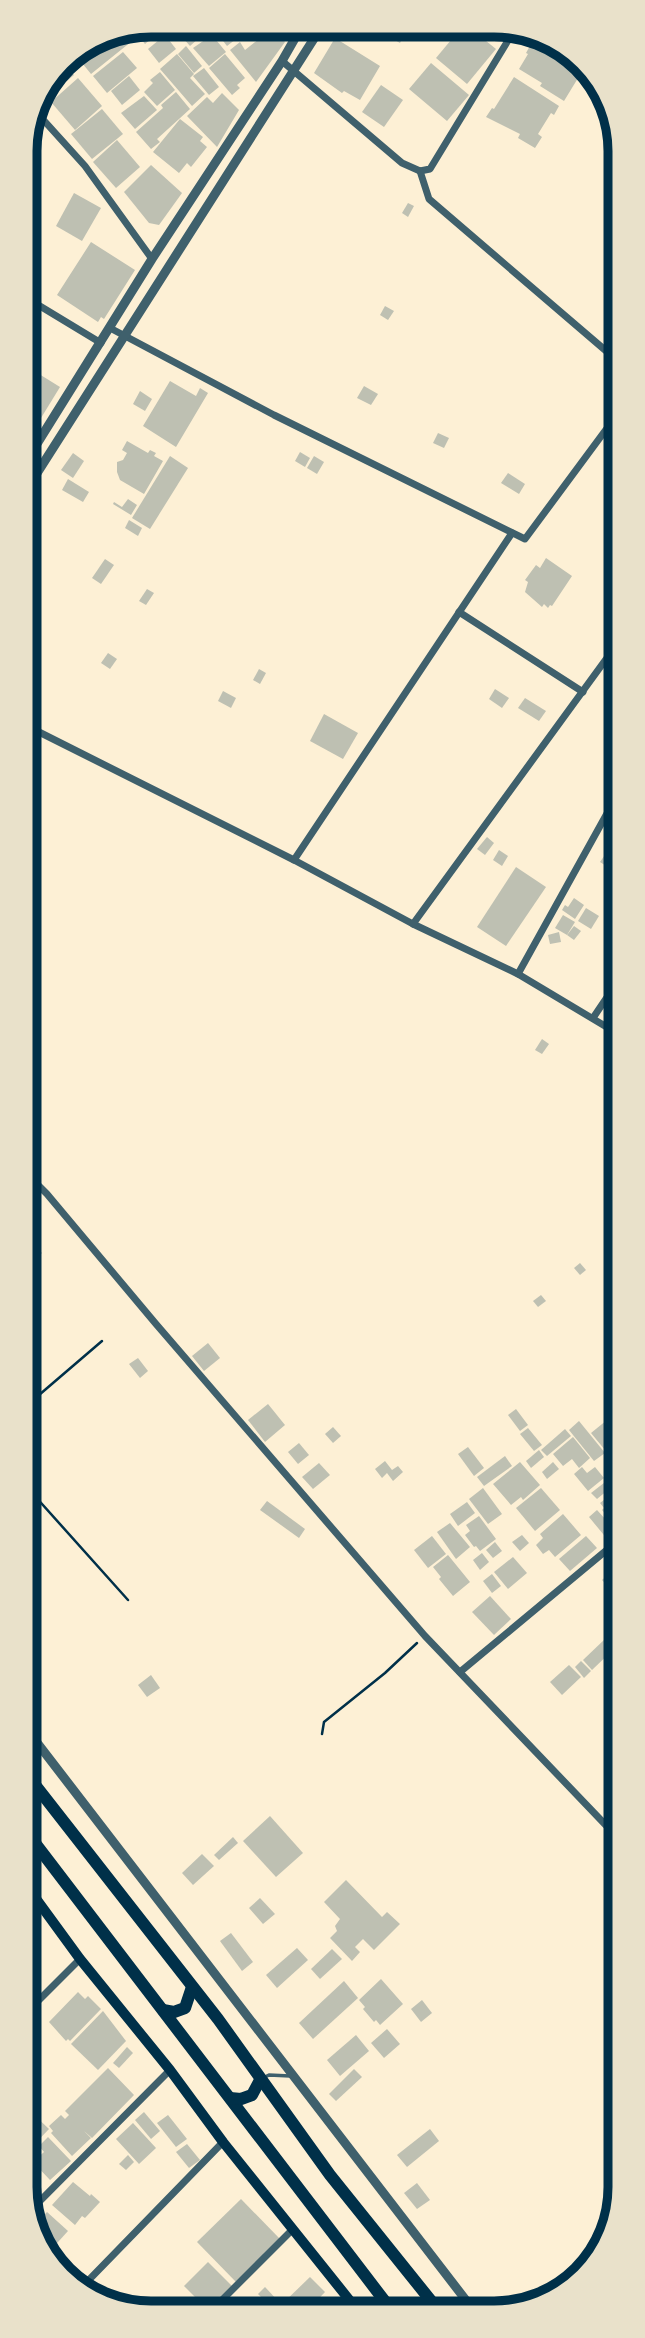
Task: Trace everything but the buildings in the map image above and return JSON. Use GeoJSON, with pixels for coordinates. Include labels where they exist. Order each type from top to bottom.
{"type":"FeatureCollection","features":[{"type":"Feature","properties":{"kind":"highway"},"geometry":{"type":"LineString","coordinates":[[37,1787],[192,1987],[330,2175],[431,2301]]}},
{"type":"Feature","properties":{"kind":"highway"},"geometry":{"type":"LineString","coordinates":[[37,1844],[385,2301]]}},
{"type":"Feature","properties":{"kind":"highway"},"geometry":{"type":"LineString","coordinates":[[163,2010],[174,2012],[185,2008],[192,1987]]}},
{"type":"Feature","properties":{"kind":"highway"},"geometry":{"type":"LineString","coordinates":[[230,2098],[241,2099],[252,2095],[260,2080]]}},
{"type":"Feature","properties":{"kind":"main road"},"geometry":{"type":"LineString","coordinates":[[37,1900],[80,1959],[170,2070],[223,2143],[350,2301]]}},
{"type":"Feature","properties":{"kind":"street"},"geometry":{"type":"LineString","coordinates":[[37,443],[295,37]]}},
{"type":"Feature","properties":{"kind":"street"},"geometry":{"type":"LineString","coordinates":[[37,473],[315,37]]}},
{"type":"Feature","properties":{"kind":"street"},"geometry":{"type":"LineString","coordinates":[[282,61],[401,163],[421,172],[430,169],[509,38]]}},
{"type":"Feature","properties":{"kind":"street"},"geometry":{"type":"LineString","coordinates":[[42,118],[85,166],[152,259]]}},
{"type":"Feature","properties":{"kind":"street"},"geometry":{"type":"LineString","coordinates":[[421,172],[429,199],[608,352]]}},
{"type":"Feature","properties":{"kind":"street"},"geometry":{"type":"LineString","coordinates":[[37,304],[101,343]]}},
{"type":"Feature","properties":{"kind":"street"},"geometry":{"type":"LineString","coordinates":[[110,328],[274,415],[525,539],[608,428]]}},
{"type":"Feature","properties":{"kind":"street"},"geometry":{"type":"LineString","coordinates":[[37,430],[43,433]]}},
{"type":"Feature","properties":{"kind":"street"},"geometry":{"type":"LineString","coordinates":[[294,860],[512,533]]}},
{"type":"Feature","properties":{"kind":"street"},"geometry":{"type":"LineString","coordinates":[[459,612],[583,692]]}},
{"type":"Feature","properties":{"kind":"street"},"geometry":{"type":"LineString","coordinates":[[413,924],[608,657]]}},
{"type":"Feature","properties":{"kind":"street"},"geometry":{"type":"LineString","coordinates":[[37,731],[294,860],[413,924],[518,974],[608,1027]]}},
{"type":"Feature","properties":{"kind":"street"},"geometry":{"type":"LineString","coordinates":[[518,974],[608,812]]}},
{"type":"Feature","properties":{"kind":"street"},"geometry":{"type":"LineString","coordinates":[[593,1018],[608,996]]}},
{"type":"Feature","properties":{"kind":"street"},"geometry":{"type":"LineString","coordinates":[[37,1184],[425,1636],[608,1827]]}},
{"type":"Feature","properties":{"kind":"street"},"geometry":{"type":"LineString","coordinates":[[460,1672],[608,1549]]}},
{"type":"Feature","properties":{"kind":"street"},"geometry":{"type":"LineString","coordinates":[[37,1743],[467,2301]]}},
{"type":"Feature","properties":{"kind":"street"},"geometry":{"type":"LineString","coordinates":[[37,2002],[80,1959]]}},
{"type":"Feature","properties":{"kind":"street"},"geometry":{"type":"LineString","coordinates":[[38,2203],[170,2070]]}},
{"type":"Feature","properties":{"kind":"street"},"geometry":{"type":"LineString","coordinates":[[88,2281],[223,2143]]}},
{"type":"Feature","properties":{"kind":"street"},"geometry":{"type":"LineString","coordinates":[[221,2301],[293,2229]]}},
{"type":"Feature","properties":{"kind":"lane"},"geometry":{"type":"LineString","coordinates":[[260,2080],[269,2075],[295,2077]]}},
{"type":"Feature","properties":{"kind":"path"},"geometry":{"type":"LineString","coordinates":[[37,1397],[102,1341]]}},
{"type":"Feature","properties":{"kind":"path"},"geometry":{"type":"LineString","coordinates":[[37,1498],[128,1600]]}},
{"type":"Feature","properties":{"kind":"path"},"geometry":{"type":"LineString","coordinates":[[322,1734],[324,1721],[385,1674],[425,1636]]}}]}
